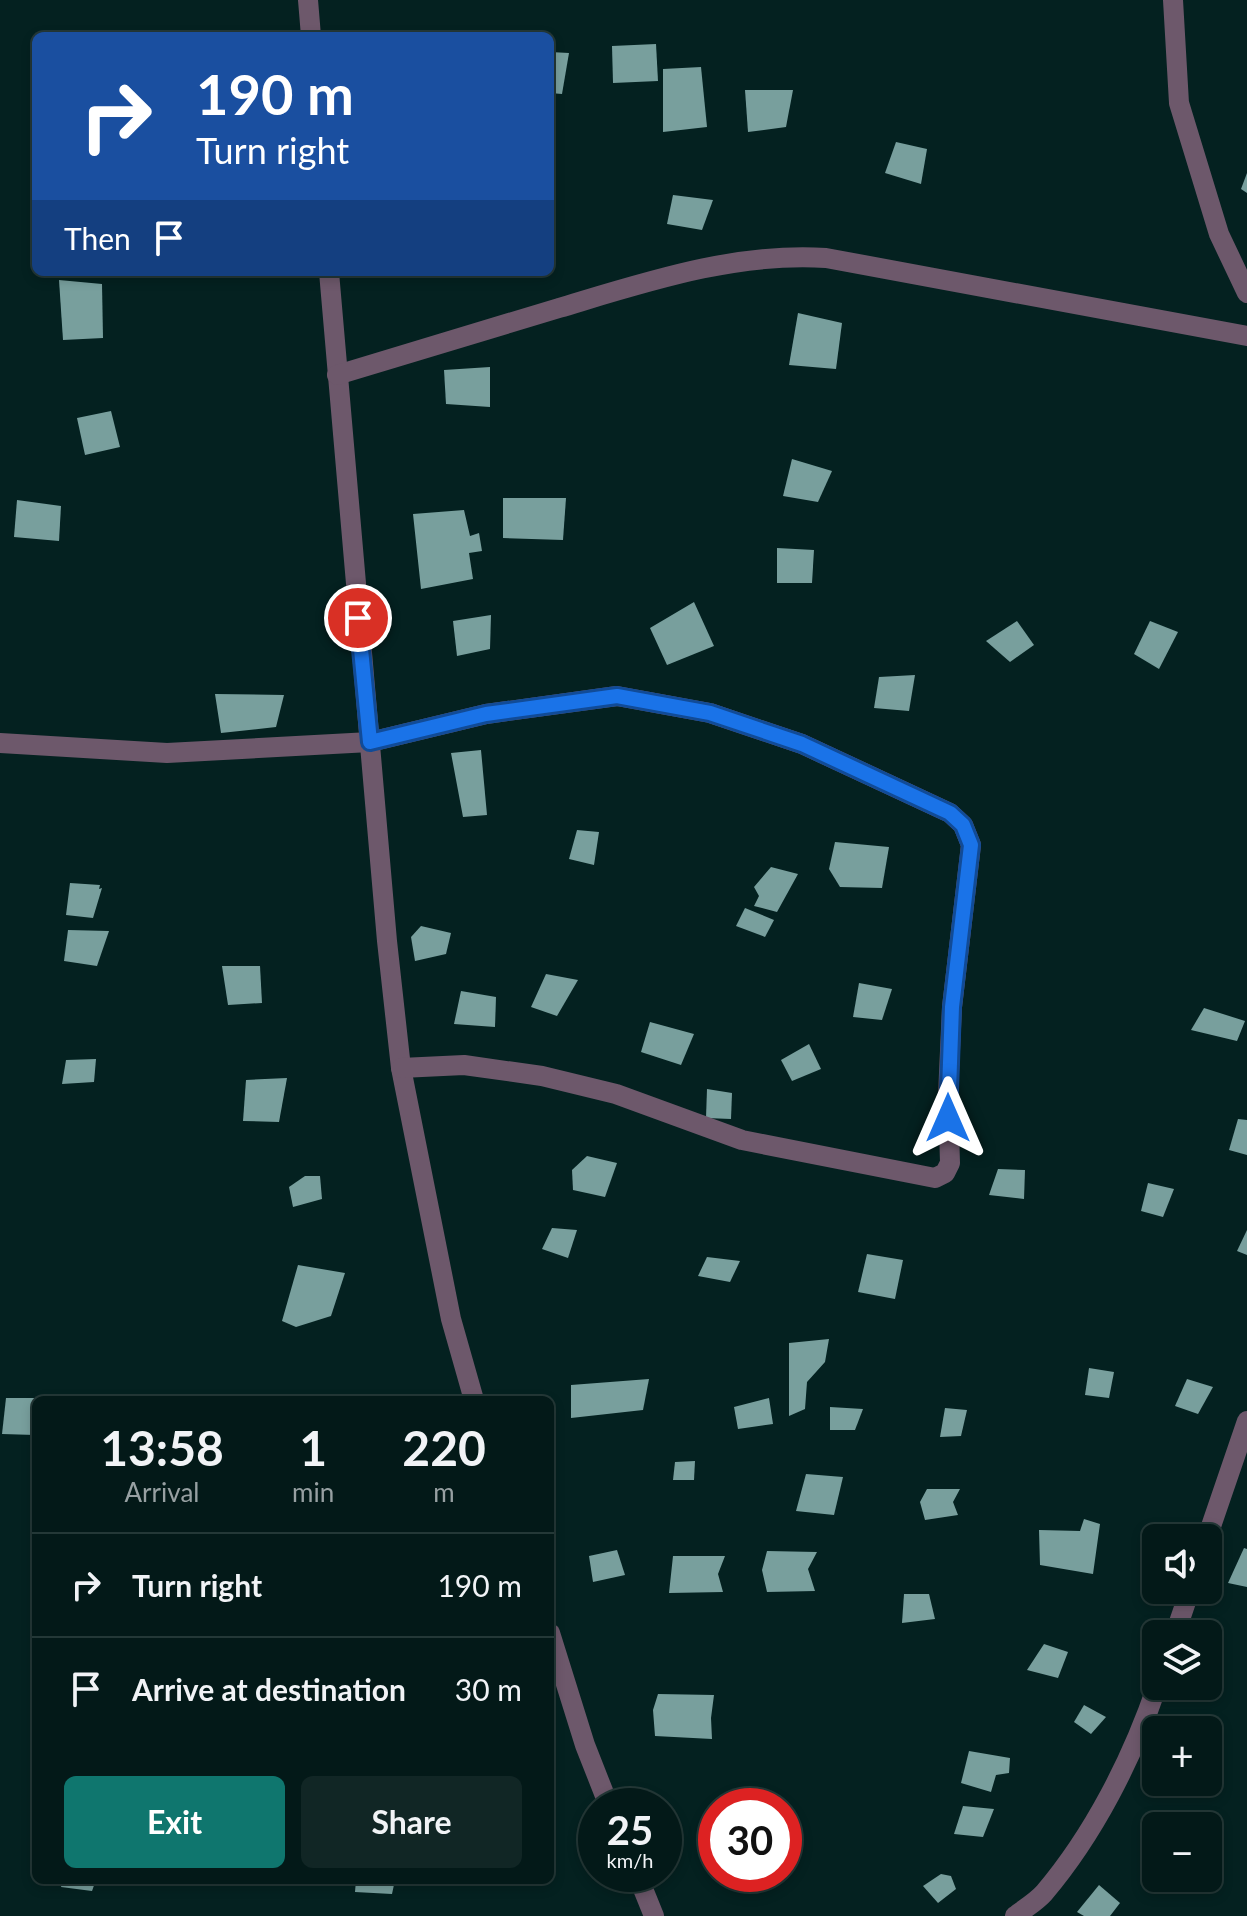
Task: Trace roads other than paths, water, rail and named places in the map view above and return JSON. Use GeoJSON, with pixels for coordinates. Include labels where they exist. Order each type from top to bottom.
{"type":"FeatureCollection","features":[{"type":"Feature","properties":{"kind":"street"},"geometry":{"type":"LineString","coordinates":[[308,0],[311,32]]}},
{"type":"Feature","properties":{"kind":"street"},"geometry":{"type":"LineString","coordinates":[[1173,0],[1179,103],[1219,234],[1247,293]]}},
{"type":"Feature","properties":{"kind":"street"},"geometry":{"type":"LineString","coordinates":[[337,375],[647,282],[761,257],[826,258],[1247,336]]}},
{"type":"Feature","properties":{"kind":"street"},"geometry":{"type":"LineString","coordinates":[[329,276],[387,941],[401,1068],[451,1319],[473,1396]]}},
{"type":"Feature","properties":{"kind":"street"},"geometry":{"type":"LineString","coordinates":[[0,743],[167,753],[370,742],[486,714],[617,696],[710,713],[802,744],[950,813],[963,825],[971,845],[952,1007],[948,1095],[950,1163],[945,1173],[935,1178],[742,1140],[616,1094],[542,1076],[464,1065],[401,1068]]}},
{"type":"Feature","properties":{"kind":"street"},"geometry":{"type":"LineString","coordinates":[[1212,1524],[1247,1421]]}},
{"type":"Feature","properties":{"kind":"street"},"geometry":{"type":"LineString","coordinates":[[554,1646],[602,1788]]}},
{"type":"Feature","properties":{"kind":"street"},"geometry":{"type":"LineString","coordinates":[[1015,1916],[1042,1895],[1085,1836],[1140,1736],[1152,1700]]}},
{"type":"Feature","properties":{"kind":"street"},"geometry":{"type":"LineString","coordinates":[[644,1892],[654,1916]]}}]}
